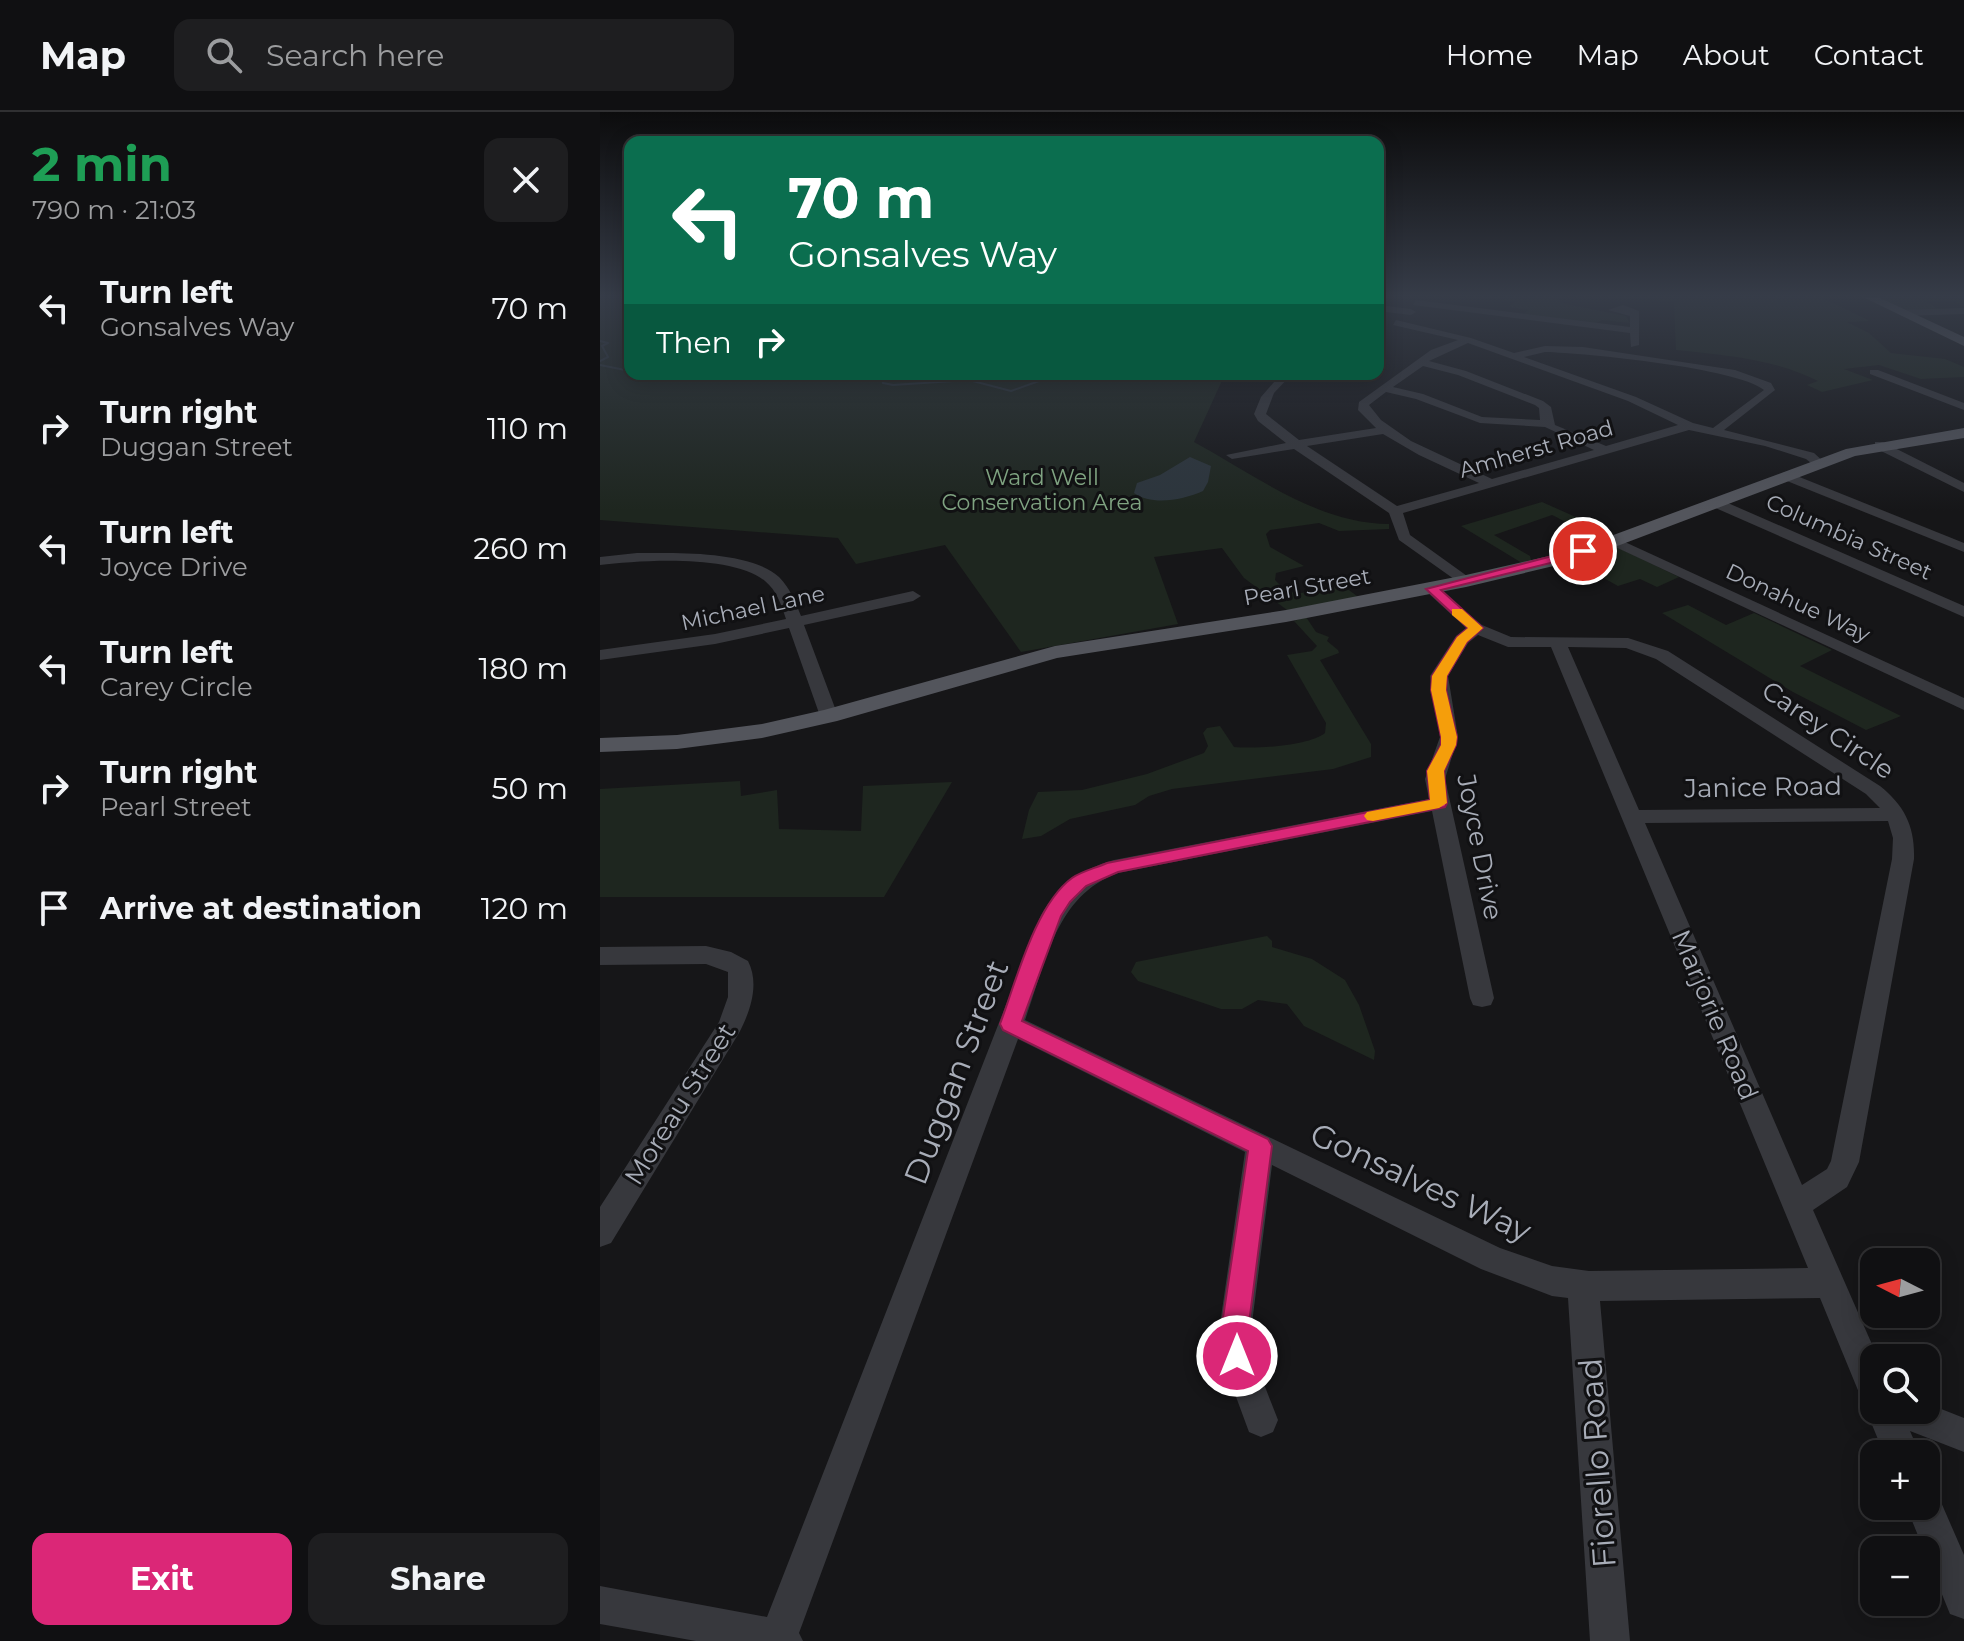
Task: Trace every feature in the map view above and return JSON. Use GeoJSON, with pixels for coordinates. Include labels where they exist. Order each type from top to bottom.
{"type":"FeatureCollection","features":[{"type":"Feature","properties":{"kind":"main road","name":"Pearl Street"},"geometry":{"type":"LineString","coordinates":[[600,745],[720,738],[829,716],[1055,652],[1286,616],[1432,589],[1555,560],[1614,541],[1879,445],[1964,433]]}},
{"type":"Feature","properties":{"kind":"street"},"geometry":{"type":"LineString","coordinates":[[1412,368],[1363,404],[1364,410],[1385,430],[1418,449],[1491,483]]}},
{"type":"Feature","properties":{"kind":"street"},"geometry":{"type":"LineString","coordinates":[[1446,368],[1539,403],[1546,409],[1548,424]]}},
{"type":"Feature","properties":{"kind":"street"},"geometry":{"type":"LineString","coordinates":[[1548,368],[1632,399],[1689,426],[1804,462],[1820,464]]}},
{"type":"Feature","properties":{"kind":"street"},"geometry":{"type":"LineString","coordinates":[[1704,368],[1735,373],[1767,385],[1770,390],[1716,432]]}},
{"type":"Feature","properties":{"kind":"street"},"geometry":{"type":"LineString","coordinates":[[1874,372],[1964,407]]}},
{"type":"Feature","properties":{"kind":"street"},"geometry":{"type":"LineString","coordinates":[[1280,380],[1262,403],[1260,414],[1295,445],[1395,511],[1404,537],[1466,581]]}},
{"type":"Feature","properties":{"kind":"street"},"geometry":{"type":"LineString","coordinates":[[1383,388],[1419,396],[1480,420],[1548,424],[1605,450]]}},
{"type":"Feature","properties":{"kind":"street","name":"Amherst Road"},"geometry":{"type":"LineString","coordinates":[[1395,511],[1689,426]]}},
{"type":"Feature","properties":{"kind":"street"},"geometry":{"type":"LineString","coordinates":[[1232,455],[1385,430]]}},
{"type":"Feature","properties":{"kind":"street"},"geometry":{"type":"LineString","coordinates":[[1879,445],[1964,488]]}},
{"type":"Feature","properties":{"kind":"street"},"geometry":{"type":"LineString","coordinates":[[1787,476],[1963,547]]}},
{"type":"Feature","properties":{"kind":"street","name":"Columbia Street"},"geometry":{"type":"LineString","coordinates":[[1716,503],[1964,612]]}},
{"type":"Feature","properties":{"kind":"street","name":"Donahue Way"},"geometry":{"type":"LineString","coordinates":[[1614,541],[1964,705]]}},
{"type":"Feature","properties":{"kind":"street"},"geometry":{"type":"LineString","coordinates":[[600,561],[641,557],[747,567],[777,583],[829,716]]}},
{"type":"Feature","properties":{"kind":"street","name":"Carey Circle"},"geometry":{"type":"LineString","coordinates":[[1432,589],[1476,628],[1508,642],[1628,643],[1662,655],[1873,790],[1896,814],[1905,835],[1903,859],[1845,1162],[1837,1178],[1796,1205]]}},
{"type":"Feature","properties":{"kind":"street","name":"Michael Lane"},"geometry":{"type":"LineString","coordinates":[[600,655],[687,645],[913,596]]}},
{"type":"Feature","properties":{"kind":"street","name":"Joyce Drive"},"geometry":{"type":"LineString","coordinates":[[1476,628],[1462,640],[1439,676],[1449,737],[1435,771],[1439,803],[1482,998]]}},
{"type":"Feature","properties":{"kind":"street","name":"Marjorie Road"},"geometry":{"type":"LineString","coordinates":[[1558,643],[1860,1355]]}},
{"type":"Feature","properties":{"kind":"street","name":"Duggan Street"},"geometry":{"type":"LineString","coordinates":[[781,1640],[1052,915],[1071,889],[1090,876],[1125,864],[1439,803]]}},
{"type":"Feature","properties":{"kind":"street","name":"Janice Road"},"geometry":{"type":"LineString","coordinates":[[1631,817],[1896,814]]}},
{"type":"Feature","properties":{"kind":"street","name":"Moreau Street"},"geometry":{"type":"LineString","coordinates":[[600,956],[715,956],[739,967],[743,983],[740,1004],[730,1026],[600,1233]]}},
{"type":"Feature","properties":{"kind":"street","name":"Gonsalves Way"},"geometry":{"type":"LineString","coordinates":[[1010,1024],[1492,1259],[1552,1281],[1583,1285],[1830,1283]]}},
{"type":"Feature","properties":{"kind":"street"},"geometry":{"type":"LineString","coordinates":[[1260,1146],[1235,1331],[1237,1356],[1261,1420]]}},
{"type":"Feature","properties":{"kind":"street","name":"Fiorello Road"},"geometry":{"type":"LineString","coordinates":[[1583,1285],[1610,1641]]}},
{"type":"Feature","properties":{"kind":"street"},"geometry":{"type":"LineString","coordinates":[[1936,1424],[1964,1435]]}},
{"type":"Feature","properties":{"kind":"street"},"geometry":{"type":"LineString","coordinates":[[1930,1520],[1964,1600]]}},
{"type":"Feature","properties":{"kind":"street"},"geometry":{"type":"LineString","coordinates":[[600,1605],[781,1640]]}},
{"type":"Feature","properties":{"kind":"green space","name":"Ward Well Conservation Area"},"geometry":{"type":"Polygon","coordinates":[[[600,368],[624,368],[624,380],[1222,380],[1194,442],[1312,507],[1363,522],[1389,524],[1389,529],[1339,531],[1319,523],[1270,530],[1266,534],[1270,547],[1304,566],[1276,573],[1275,580],[1287,592],[1302,593],[1338,582],[1356,598],[1287,610],[1244,578],[1222,548],[1154,557],[1178,624],[1021,652],[945,545],[856,564],[838,538],[600,520],[600,368]]]}},
{"type":"Feature","properties":{"kind":"green space"},"geometry":{"type":"Polygon","coordinates":[[[1785,368],[1850,368],[1844,369],[1873,380],[1822,392],[1807,385],[1818,381],[1785,368]]]}},
{"type":"Feature","properties":{"kind":"green space"},"geometry":{"type":"Polygon","coordinates":[[[1889,368],[1964,368],[1964,377],[1921,379],[1889,368]]]}},
{"type":"Feature","properties":{"kind":"green space"},"geometry":{"type":"Polygon","coordinates":[[[1542,502],[1614,534],[1590,533],[1552,515],[1494,535],[1530,556],[1531,560],[1522,563],[1461,526],[1542,502]]]}},
{"type":"Feature","properties":{"kind":"green space"},"geometry":{"type":"Polygon","coordinates":[[[1617,547],[1679,577],[1657,587],[1640,579],[1618,586],[1573,561],[1617,547]]]}},
{"type":"Feature","properties":{"kind":"green space"},"geometry":{"type":"Polygon","coordinates":[[[1688,605],[1726,625],[1754,613],[1832,650],[1800,666],[1901,716],[1866,730],[1793,692],[1662,613],[1688,605]]]}},
{"type":"Feature","properties":{"kind":"green space"},"geometry":{"type":"Polygon","coordinates":[[[1306,617],[1316,632],[1329,637],[1327,641],[1338,650],[1339,653],[1320,660],[1371,744],[1371,757],[1333,769],[1172,789],[1149,796],[1135,805],[1070,819],[1041,836],[1022,839],[1029,810],[1038,792],[1082,790],[1147,774],[1204,753],[1208,746],[1203,733],[1207,728],[1220,726],[1234,747],[1244,748],[1295,744],[1325,733],[1326,723],[1287,655],[1312,651],[1317,646],[1294,621],[1306,617]]]}},
{"type":"Feature","properties":{"kind":"green space"},"geometry":{"type":"Polygon","coordinates":[[[740,781],[741,796],[777,790],[779,829],[861,831],[863,786],[952,782],[884,897],[600,897],[600,789],[740,781]]]}},
{"type":"Feature","properties":{"kind":"green space"},"geometry":{"type":"Polygon","coordinates":[[[1267,936],[1272,941],[1272,947],[1312,959],[1345,980],[1359,1005],[1375,1051],[1374,1060],[1304,1026],[1287,1004],[1258,1000],[1242,1009],[1221,1009],[1138,981],[1131,972],[1136,962],[1267,936]]]}},
{"type":"Feature","properties":{"kind":"shaded area"},"geometry":{"type":"Polygon","coordinates":[[[1190,457],[1211,466],[1203,491],[1168,500],[1150,499],[1134,493],[1137,483],[1160,475],[1190,457]]]}},
{"type":"Feature","properties":{"kind":"waterway"},"geometry":{"type":"LineString","coordinates":[[617,368],[624,370]]}},
{"type":"Feature","properties":{"kind":"waterway"},"geometry":{"type":"LineString","coordinates":[[883,380],[883,383],[893,385],[969,380]]}},
{"type":"Feature","properties":{"kind":"waterway"},"geometry":{"type":"LineString","coordinates":[[969,380],[1011,391],[1040,380]]}},
{"type":"Feature","properties":{"kind":"slow traffic"},"geometry":{"type":"LineString","coordinates":[[1373,816],[1439,803],[1435,771],[1449,737],[1439,676],[1462,640],[1476,628],[1457,612]]}},
{"type":"Feature","properties":{"kind":"route"},"geometry":{"type":"LineString","coordinates":[[1237,1356],[1235,1331],[1260,1146],[1010,1024],[1052,915],[1063,897],[1080,882],[1114,867],[1439,803],[1435,771],[1449,737],[1439,676],[1462,640],[1476,628],[1432,589],[1583,551]]}}]}
